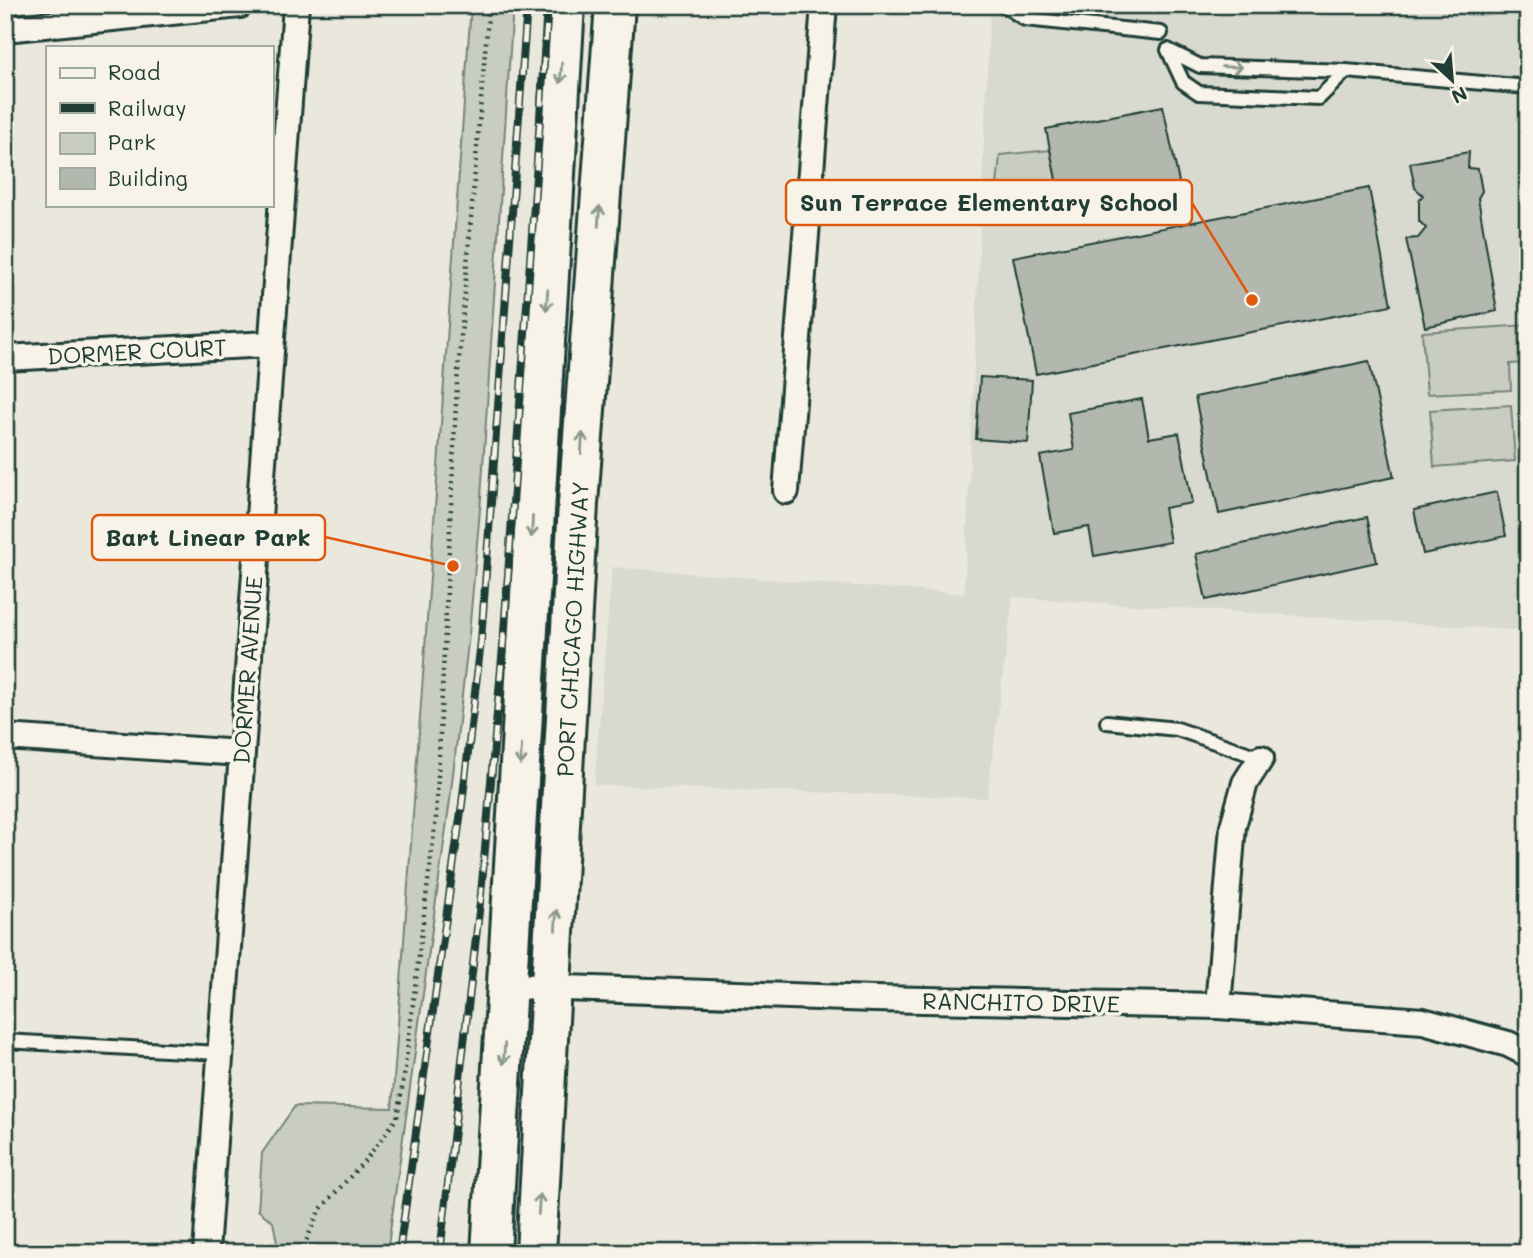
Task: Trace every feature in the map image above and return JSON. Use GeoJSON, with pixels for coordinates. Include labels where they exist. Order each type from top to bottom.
{"type":"FeatureCollection","features":[{"type":"Feature","properties":{"kind":"main road","name":"PORT CHICAGO HIGHWAY"},"geometry":{"type":"LineString","coordinates":[[491,1253],[509,986],[534,502],[565,5]]}},
{"type":"Feature","properties":{"kind":"main road","name":"PORT CHICAGO HIGHWAY"},"geometry":{"type":"LineString","coordinates":[[536,1253],[553,988],[578,504],[615,5]]}},
{"type":"Feature","properties":{"kind":"street"},"geometry":{"type":"LineString","coordinates":[[5,29],[240,5]]}},
{"type":"Feature","properties":{"kind":"street","name":"DORMER AVENUE"},"geometry":{"type":"LineString","coordinates":[[206,1252],[296,5]]}},
{"type":"Feature","properties":{"kind":"street"},"geometry":{"type":"LineString","coordinates":[[786,491],[824,5]]}},
{"type":"Feature","properties":{"kind":"street","name":"DORMER COURT"},"geometry":{"type":"LineString","coordinates":[[5,358],[270,344]]}},
{"type":"Feature","properties":{"kind":"street"},"geometry":{"type":"LineString","coordinates":[[5,737],[241,753]]}},
{"type":"Feature","properties":{"kind":"street"},"geometry":{"type":"LineString","coordinates":[[1218,1006],[1233,826],[1245,783],[1261,758]]}},
{"type":"Feature","properties":{"kind":"street","name":"RANCHITO DRIVE"},"geometry":{"type":"LineString","coordinates":[[509,986],[1218,1006],[1423,1021],[1508,1044],[1528,1054]]}},
{"type":"Feature","properties":{"kind":"lane"},"geometry":{"type":"LineString","coordinates":[[1003,5],[1025,19],[1161,33]]}},
{"type":"Feature","properties":{"kind":"lane"},"geometry":{"type":"LineString","coordinates":[[1346,71],[1319,98],[1199,93],[1183,82],[1168,50],[1200,66],[1346,71],[1528,87]]}},
{"type":"Feature","properties":{"kind":"lane"},"geometry":{"type":"LineString","coordinates":[[1107,722],[1177,729],[1261,758]]}},
{"type":"Feature","properties":{"kind":"lane"},"geometry":{"type":"LineString","coordinates":[[5,1041],[219,1053]]}},
{"type":"Feature","properties":{"kind":"path"},"geometry":{"type":"LineString","coordinates":[[301,1253],[318,1211],[367,1158],[397,1118],[404,1076],[436,817],[457,383],[489,5]]}},
{"type":"Feature","properties":{"kind":"shaded area"},"geometry":{"type":"Polygon","coordinates":[[[990,5],[1528,5],[1528,631],[1013,597],[987,798],[594,785],[612,567],[964,594],[990,5]]]}},
{"type":"Feature","properties":{"kind":"green space"},"geometry":{"type":"Polygon","coordinates":[[[471,5],[513,5],[481,498],[450,800],[387,1253],[279,1253],[273,1222],[258,1210],[262,1153],[295,1106],[392,1108],[471,5]]]}},
{"type":"Feature","properties":{"kind":"green space"},"geometry":{"type":"Polygon","coordinates":[[[1050,150],[1059,193],[1014,202],[997,185],[1000,155],[1050,150]]]}},
{"type":"Feature","properties":{"kind":"green space"},"geometry":{"type":"Polygon","coordinates":[[[1528,325],[1528,363],[1510,364],[1511,390],[1427,394],[1422,332],[1528,325]]]}},
{"type":"Feature","properties":{"kind":"green space"},"geometry":{"type":"Polygon","coordinates":[[[1511,405],[1515,461],[1434,467],[1430,410],[1511,405]]]}},
{"type":"Feature","properties":{"kind":"building"},"geometry":{"type":"Polygon","coordinates":[[[1163,106],[1180,187],[1062,210],[1046,129],[1163,106]]]}},
{"type":"Feature","properties":{"kind":"building"},"geometry":{"type":"Polygon","coordinates":[[[1469,152],[1468,168],[1478,169],[1482,191],[1478,198],[1497,311],[1425,327],[1406,239],[1418,238],[1426,228],[1419,221],[1419,200],[1423,195],[1415,188],[1410,163],[1469,152]]]}},
{"type":"Feature","properties":{"kind":"building"},"geometry":{"type":"Polygon","coordinates":[[[1369,188],[1391,305],[1036,374],[1013,257],[1369,188]]]}},
{"type":"Feature","properties":{"kind":"building"},"geometry":{"type":"Polygon","coordinates":[[[1369,361],[1394,477],[1219,514],[1195,397],[1369,361]]]}},
{"type":"Feature","properties":{"kind":"building"},"geometry":{"type":"Polygon","coordinates":[[[980,377],[1032,380],[1028,443],[976,439],[980,377]]]}},
{"type":"Feature","properties":{"kind":"building"},"geometry":{"type":"Polygon","coordinates":[[[1142,399],[1149,438],[1179,433],[1192,503],[1164,508],[1170,542],[1094,556],[1089,527],[1054,533],[1040,456],[1074,450],[1068,413],[1142,399]]]}},
{"type":"Feature","properties":{"kind":"building"},"geometry":{"type":"Polygon","coordinates":[[[1497,492],[1506,536],[1423,554],[1414,510],[1497,492]]]}},
{"type":"Feature","properties":{"kind":"building"},"geometry":{"type":"Polygon","coordinates":[[[1367,517],[1377,562],[1206,600],[1196,554],[1367,517]]]}},
{"type":"Feature","properties":{"kind":"railway"},"geometry":{"type":"LineString","coordinates":[[399,1253],[462,804],[481,641],[527,5]]}},
{"type":"Feature","properties":{"kind":"railway"},"geometry":{"type":"LineString","coordinates":[[440,1253],[481,894],[503,646],[548,5]]}},
{"type":"Feature","properties":{"kind":"place","name":"Sun Terrace Elementary School"},"geometry":{"type":"Point","coordinates":[1252,300]}},
{"type":"Feature","properties":{"kind":"place","name":"Bart Linear Park"},"geometry":{"type":"Point","coordinates":[453,566]}}]}
